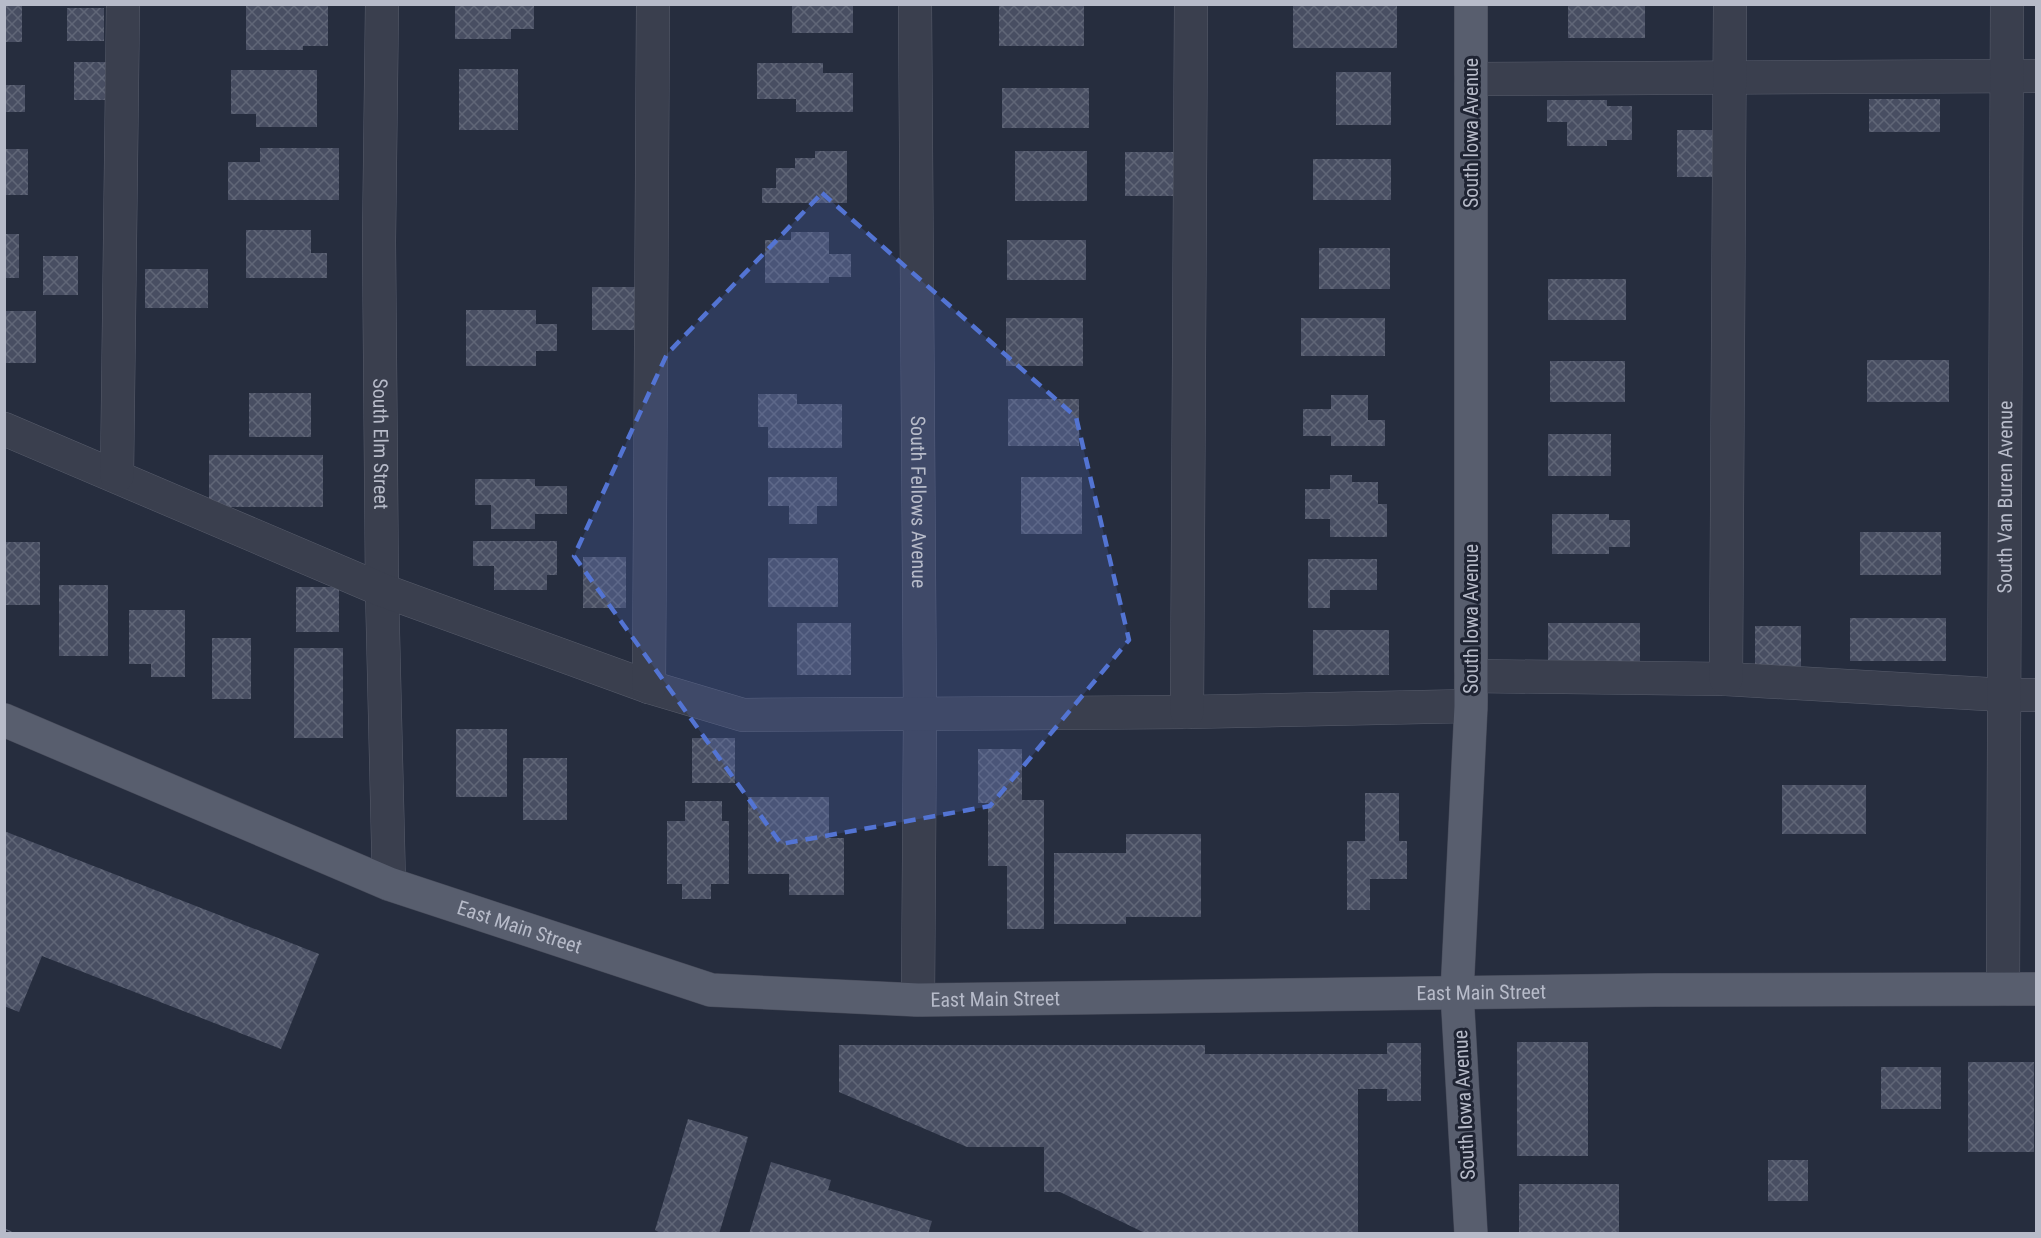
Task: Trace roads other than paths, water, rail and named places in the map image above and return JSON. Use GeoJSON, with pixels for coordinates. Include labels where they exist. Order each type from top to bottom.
{"type":"FeatureCollection","features":[{"type":"Feature","properties":{"kind":"main road","name":"South Iowa Avenue"},"geometry":{"type":"LineString","coordinates":[[1471,4],[1471,691],[1457,993],[1471,1233]]}},
{"type":"Feature","properties":{"kind":"main road","name":"East Main Street"},"geometry":{"type":"LineString","coordinates":[[4,720],[389,884],[711,990],[918,1000],[2037,989]]}},
{"type":"Feature","properties":{"kind":"street"},"geometry":{"type":"LineString","coordinates":[[117,476],[123,4]]}},
{"type":"Feature","properties":{"kind":"street","name":"South Elm Street"},"geometry":{"type":"LineString","coordinates":[[382,4],[379,241],[382,590],[389,884]]}},
{"type":"Feature","properties":{"kind":"street"},"geometry":{"type":"LineString","coordinates":[[649,687],[653,4]]}},
{"type":"Feature","properties":{"kind":"street","name":"South Fellows Avenue"},"geometry":{"type":"LineString","coordinates":[[915,4],[920,715],[918,1000]]}},
{"type":"Feature","properties":{"kind":"street"},"geometry":{"type":"LineString","coordinates":[[1187,712],[1191,4]]}},
{"type":"Feature","properties":{"kind":"street"},"geometry":{"type":"LineString","coordinates":[[1726,679],[1730,4]]}},
{"type":"Feature","properties":{"kind":"street","name":"South Van Buren Avenue"},"geometry":{"type":"LineString","coordinates":[[2003,989],[2004,695],[2022,76],[2007,4]]}},
{"type":"Feature","properties":{"kind":"street"},"geometry":{"type":"LineString","coordinates":[[1471,79],[2022,76]]}},
{"type":"Feature","properties":{"kind":"street"},"geometry":{"type":"LineString","coordinates":[[4,429],[382,590],[649,687],[742,715],[1187,712],[1471,691],[1726,679],[2004,695],[2037,694]]}},
{"type":"Feature","properties":{"kind":"railway"},"geometry":{"type":"LineString","coordinates":[[4,1232],[9,1234]]}}]}
